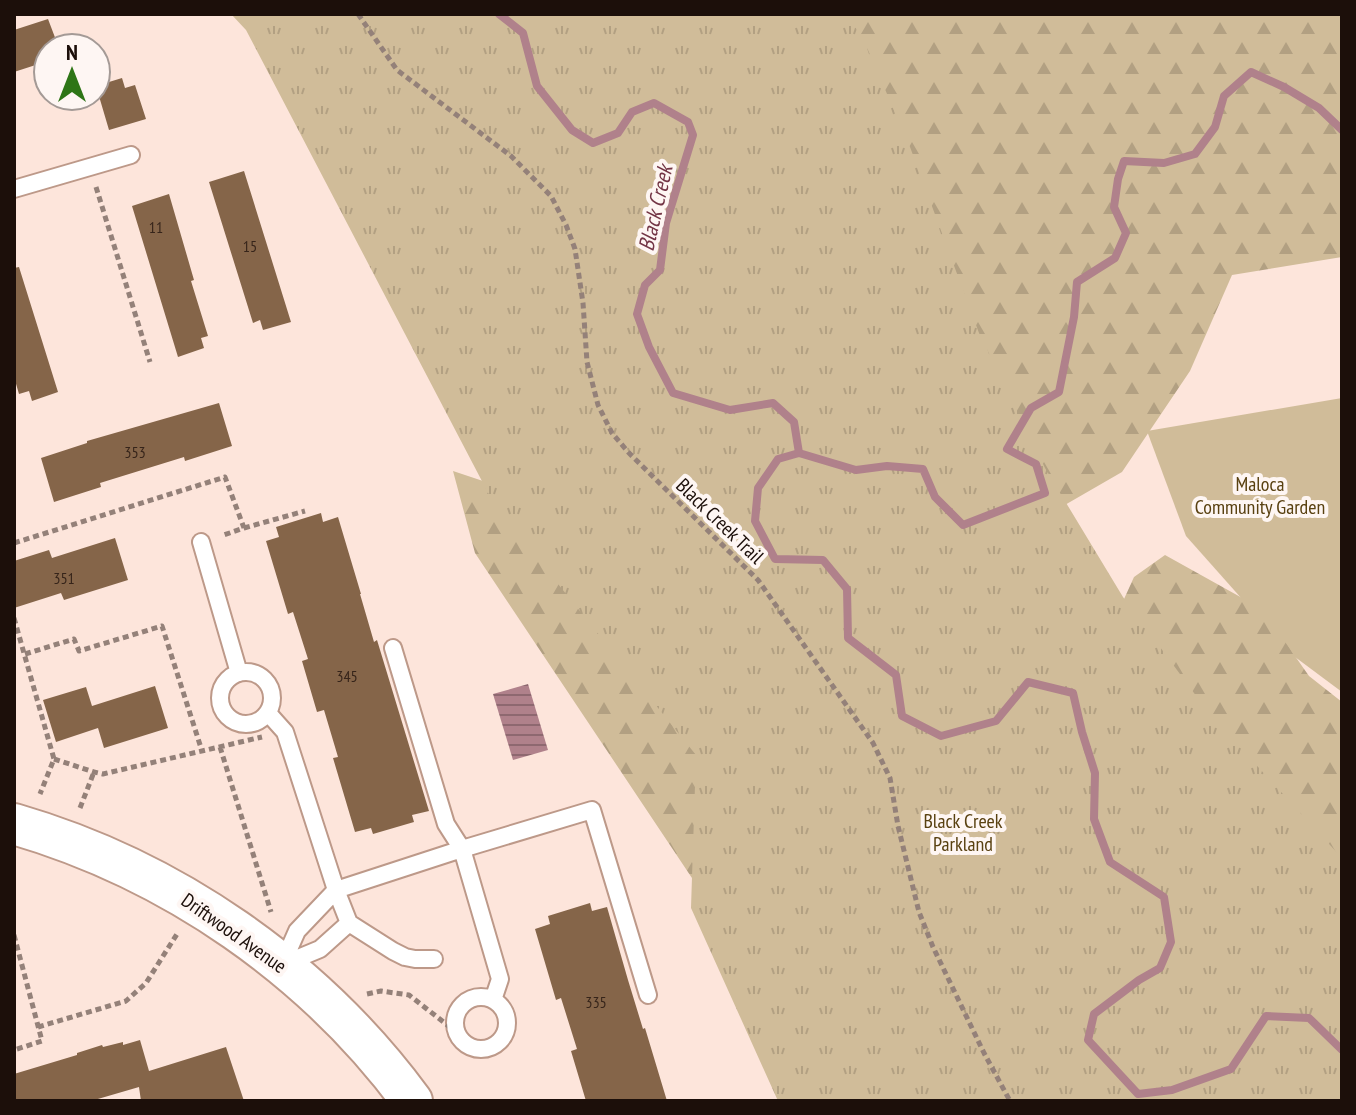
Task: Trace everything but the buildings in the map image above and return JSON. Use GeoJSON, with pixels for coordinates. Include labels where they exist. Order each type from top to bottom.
{"type":"FeatureCollection","features":[{"type":"Feature","properties":{"kind":"street","name":"Driftwood Avenue"},"geometry":{"type":"LineString","coordinates":[[14,824],[95,853],[159,883],[217,918],[302,980],[334,1010],[412,1101]]}},
{"type":"Feature","properties":{"kind":"lane"},"geometry":{"type":"LineString","coordinates":[[14,189],[131,155]]}},
{"type":"Feature","properties":{"kind":"lane"},"geometry":{"type":"LineString","coordinates":[[201,542],[239,673]]}},
{"type":"Feature","properties":{"kind":"lane"},"geometry":{"type":"LineString","coordinates":[[393,648],[446,824],[462,849],[500,979],[493,1000]]}},
{"type":"Feature","properties":{"kind":"lane"},"geometry":{"type":"LineString","coordinates":[[239,673],[255,673],[268,683],[273,698],[268,713],[253,723],[235,721],[223,709],[220,700],[225,683],[239,673]]}},
{"type":"Feature","properties":{"kind":"lane"},"geometry":{"type":"LineString","coordinates":[[268,713],[285,732],[349,923],[405,957],[434,959]]}},
{"type":"Feature","properties":{"kind":"lane"},"geometry":{"type":"LineString","coordinates":[[282,965],[297,931],[336,890],[592,810],[648,995]]}},
{"type":"Feature","properties":{"kind":"lane"},"geometry":{"type":"LineString","coordinates":[[282,965],[320,949],[349,923]]}},
{"type":"Feature","properties":{"kind":"lane"},"geometry":{"type":"LineString","coordinates":[[476,997],[493,1000],[500,1005],[507,1019],[507,1027],[500,1041],[487,1049],[479,1050],[464,1044],[455,1031],[454,1022],[461,1006],[476,997]]}},
{"type":"Feature","properties":{"kind":"path","name":"Black Creek Trail"},"geometry":{"type":"LineString","coordinates":[[358,14],[397,70],[511,156],[551,196],[575,249],[587,362],[598,405],[612,433],[758,580],[873,743],[890,778],[919,912],[939,961],[1010,1101]]}},
{"type":"Feature","properties":{"kind":"path"},"geometry":{"type":"LineString","coordinates":[[91,167],[150,362]]}},
{"type":"Feature","properties":{"kind":"path"},"geometry":{"type":"LineString","coordinates":[[14,543],[225,477],[244,528]]}},
{"type":"Feature","properties":{"kind":"path"},"geometry":{"type":"LineString","coordinates":[[201,542],[305,511]]}},
{"type":"Feature","properties":{"kind":"path"},"geometry":{"type":"LineString","coordinates":[[14,618],[54,759],[40,794]]}},
{"type":"Feature","properties":{"kind":"path"},"geometry":{"type":"LineString","coordinates":[[25,654],[74,639],[79,651],[162,626],[202,751]]}},
{"type":"Feature","properties":{"kind":"path"},"geometry":{"type":"LineString","coordinates":[[54,759],[103,774],[285,732]]}},
{"type":"Feature","properties":{"kind":"path"},"geometry":{"type":"LineString","coordinates":[[220,747],[271,912]]}},
{"type":"Feature","properties":{"kind":"path"},"geometry":{"type":"LineString","coordinates":[[80,808],[94,772]]}},
{"type":"Feature","properties":{"kind":"path"},"geometry":{"type":"LineString","coordinates":[[38,1027],[126,1001],[146,983],[177,934]]}},
{"type":"Feature","properties":{"kind":"path"},"geometry":{"type":"LineString","coordinates":[[14,935],[42,1041],[14,1050]]}},
{"type":"Feature","properties":{"kind":"path"},"geometry":{"type":"LineString","coordinates":[[367,994],[381,991],[409,995],[455,1031]]}},
{"type":"Feature","properties":{"kind":"green space","name":"Black Creek Parkland"},"geometry":{"type":"Polygon","coordinates":[[[231,14],[848,14],[868,50],[910,147],[979,333],[1045,468],[1123,597],[1211,716],[1342,858],[1342,1101],[778,1101],[691,908],[696,755],[495,506],[246,30],[231,14]]]}},
{"type":"Feature","properties":{"kind":"green space"},"geometry":{"type":"Polygon","coordinates":[[[666,14],[1342,14],[1342,257],[1232,275],[1190,371],[1122,472],[999,543],[666,14]]]}},
{"type":"Feature","properties":{"kind":"green space","name":"Maloca Community Garden"},"geometry":{"type":"Polygon","coordinates":[[[1342,398],[1342,692],[1291,654],[1186,536],[1147,431],[1342,398]]]}},
{"type":"Feature","properties":{"kind":"green space"},"geometry":{"type":"Polygon","coordinates":[[[453,471],[661,540],[724,594],[716,914],[475,553],[453,471]]]}},
{"type":"Feature","properties":{"kind":"green space"},"geometry":{"type":"Polygon","coordinates":[[[1165,555],[1262,609],[1309,676],[1342,702],[1342,1101],[1115,619],[1134,577],[1165,555]]]}},
{"type":"Feature","properties":{"kind":"shaded area"},"geometry":{"type":"Polygon","coordinates":[[[528,684],[548,750],[513,760],[493,694],[528,684]]]}},
{"type":"Feature","properties":{"kind":"waterway","name":"Black Creek"},"geometry":{"type":"LineString","coordinates":[[499,14],[523,33],[537,86],[572,130],[593,143],[618,133],[632,112],[654,103],[688,122],[693,135],[666,223],[660,270],[645,285],[637,314],[649,347],[673,393],[730,410],[773,403],[794,422],[799,453]]}},
{"type":"Feature","properties":{"kind":"waterway"},"geometry":{"type":"LineString","coordinates":[[799,453],[856,470],[887,466],[923,469],[935,497],[963,525],[1045,493],[1036,464],[1007,449],[1031,408],[1059,392],[1074,317],[1077,282],[1115,258],[1126,233],[1114,207],[1124,161],[1164,163],[1195,154],[1215,127],[1224,96],[1251,72],[1319,108],[1342,130]]}},
{"type":"Feature","properties":{"kind":"waterway","name":"Black Creek"},"geometry":{"type":"LineString","coordinates":[[799,453],[778,459],[758,488],[755,521],[775,559],[823,560],[847,589],[848,638],[896,675],[902,716],[941,736],[996,721],[1028,682],[1073,693],[1095,773],[1094,819],[1110,862],[1164,897],[1171,942],[1160,968],[1094,1014],[1088,1040],[1138,1094],[1172,1090],[1231,1069],[1266,1016],[1309,1018],[1342,1050]]}}]}
